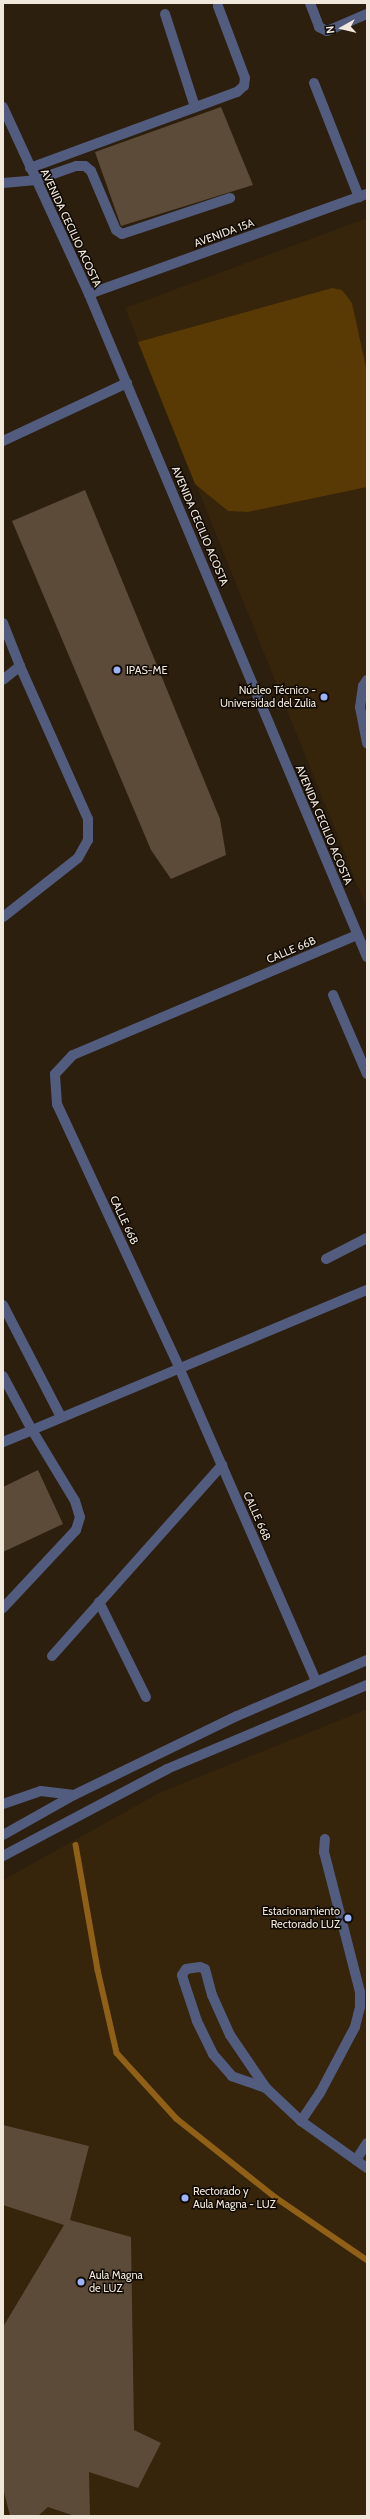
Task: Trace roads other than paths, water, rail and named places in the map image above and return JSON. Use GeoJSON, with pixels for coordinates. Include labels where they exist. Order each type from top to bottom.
{"type":"FeatureCollection","features":[{"type":"Feature","properties":{"kind":"street"},"geometry":{"type":"LineString","coordinates":[[310,3],[319,27],[327,31],[367,14]]}},
{"type":"Feature","properties":{"kind":"street"},"geometry":{"type":"LineString","coordinates":[[30,168],[237,92],[244,86],[245,78],[218,6]]}},
{"type":"Feature","properties":{"kind":"street"},"geometry":{"type":"LineString","coordinates":[[165,14],[195,107]]}},
{"type":"Feature","properties":{"kind":"street"},"geometry":{"type":"LineString","coordinates":[[314,83],[363,196]]}},
{"type":"Feature","properties":{"kind":"street","name":"AVENIDA CECILIO ACOSTA"},"geometry":{"type":"LineString","coordinates":[[3,107],[89,294],[367,958]]}},
{"type":"Feature","properties":{"kind":"street"},"geometry":{"type":"LineString","coordinates":[[3,182],[36,180],[76,166],[85,166],[91,171],[116,230],[122,234],[230,198]]}},
{"type":"Feature","properties":{"kind":"street","name":"AVENIDA 15A"},"geometry":{"type":"LineString","coordinates":[[89,294],[363,196]]}},
{"type":"Feature","properties":{"kind":"street"},"geometry":{"type":"LineString","coordinates":[[3,441],[127,383]]}},
{"type":"Feature","properties":{"kind":"street"},"geometry":{"type":"LineString","coordinates":[[3,623],[20,666],[88,819],[88,840],[78,858],[3,917]]}},
{"type":"Feature","properties":{"kind":"street"},"geometry":{"type":"LineString","coordinates":[[3,680],[20,666]]}},
{"type":"Feature","properties":{"kind":"street"},"geometry":{"type":"LineString","coordinates":[[367,680],[363,686],[360,707],[367,743]]}},
{"type":"Feature","properties":{"kind":"street","name":"CALLE 66B"},"geometry":{"type":"LineString","coordinates":[[316,1681],[180,1369],[57,1104],[55,1074],[73,1055],[357,935]]}},
{"type":"Feature","properties":{"kind":"street"},"geometry":{"type":"LineString","coordinates":[[332,995],[367,1074]]}},
{"type":"Feature","properties":{"kind":"street"},"geometry":{"type":"LineString","coordinates":[[326,1259],[367,1238]]}},
{"type":"Feature","properties":{"kind":"street"},"geometry":{"type":"LineString","coordinates":[[3,1442],[367,1290]]}},
{"type":"Feature","properties":{"kind":"street"},"geometry":{"type":"LineString","coordinates":[[3,1305],[60,1417]]}},
{"type":"Feature","properties":{"kind":"street"},"geometry":{"type":"LineString","coordinates":[[3,1376],[32,1430],[75,1501],[80,1517],[76,1530],[3,1608]]}},
{"type":"Feature","properties":{"kind":"street"},"geometry":{"type":"LineString","coordinates":[[52,1656],[222,1465]]}},
{"type":"Feature","properties":{"kind":"street"},"geometry":{"type":"LineString","coordinates":[[99,1602],[146,1697]]}},
{"type":"Feature","properties":{"kind":"street"},"geometry":{"type":"LineString","coordinates":[[3,1835],[74,1795],[237,1716],[367,1660]]}},
{"type":"Feature","properties":{"kind":"street"},"geometry":{"type":"LineString","coordinates":[[3,1856],[167,1769],[367,1685]]}},
{"type":"Feature","properties":{"kind":"street"},"geometry":{"type":"LineString","coordinates":[[4,1801],[41,1791],[74,1795]]}},
{"type":"Feature","properties":{"kind":"street"},"geometry":{"type":"LineString","coordinates":[[301,2121],[320,2093],[355,2027],[360,2007],[360,1992],[324,1852],[325,1839]]}},
{"type":"Feature","properties":{"kind":"street"},"geometry":{"type":"LineString","coordinates":[[266,2088],[232,2076],[213,2054],[197,2021],[184,1982],[182,1975],[186,1969],[200,1967],[205,1970],[212,1995],[230,2035],[266,2088],[301,2121],[367,2168]]}},
{"type":"Feature","properties":{"kind":"street"},"geometry":{"type":"LineString","coordinates":[[356,2160],[367,2143]]}},
{"type":"Feature","properties":{"kind":"waterway"},"geometry":{"type":"LineString","coordinates":[[76,1845],[98,1970],[117,2053],[177,2119],[275,2197],[367,2260]]}},
{"type":"Feature","properties":{"kind":"place","name":"IPAS-ME"},"geometry":{"type":"Point","coordinates":[117,670]}},
{"type":"Feature","properties":{"kind":"place","name":"Núcleo Técnico - Universidad del Zulia"},"geometry":{"type":"Point","coordinates":[324,697]}},
{"type":"Feature","properties":{"kind":"place","name":"Estacionamiento Rectorado LUZ"},"geometry":{"type":"Point","coordinates":[348,1918]}},
{"type":"Feature","properties":{"kind":"place","name":"Rectorado y Aula Magna - LUZ"},"geometry":{"type":"Point","coordinates":[185,2198]}},
{"type":"Feature","properties":{"kind":"place","name":"Aula Magna de LUZ"},"geometry":{"type":"Point","coordinates":[81,2282]}}]}
